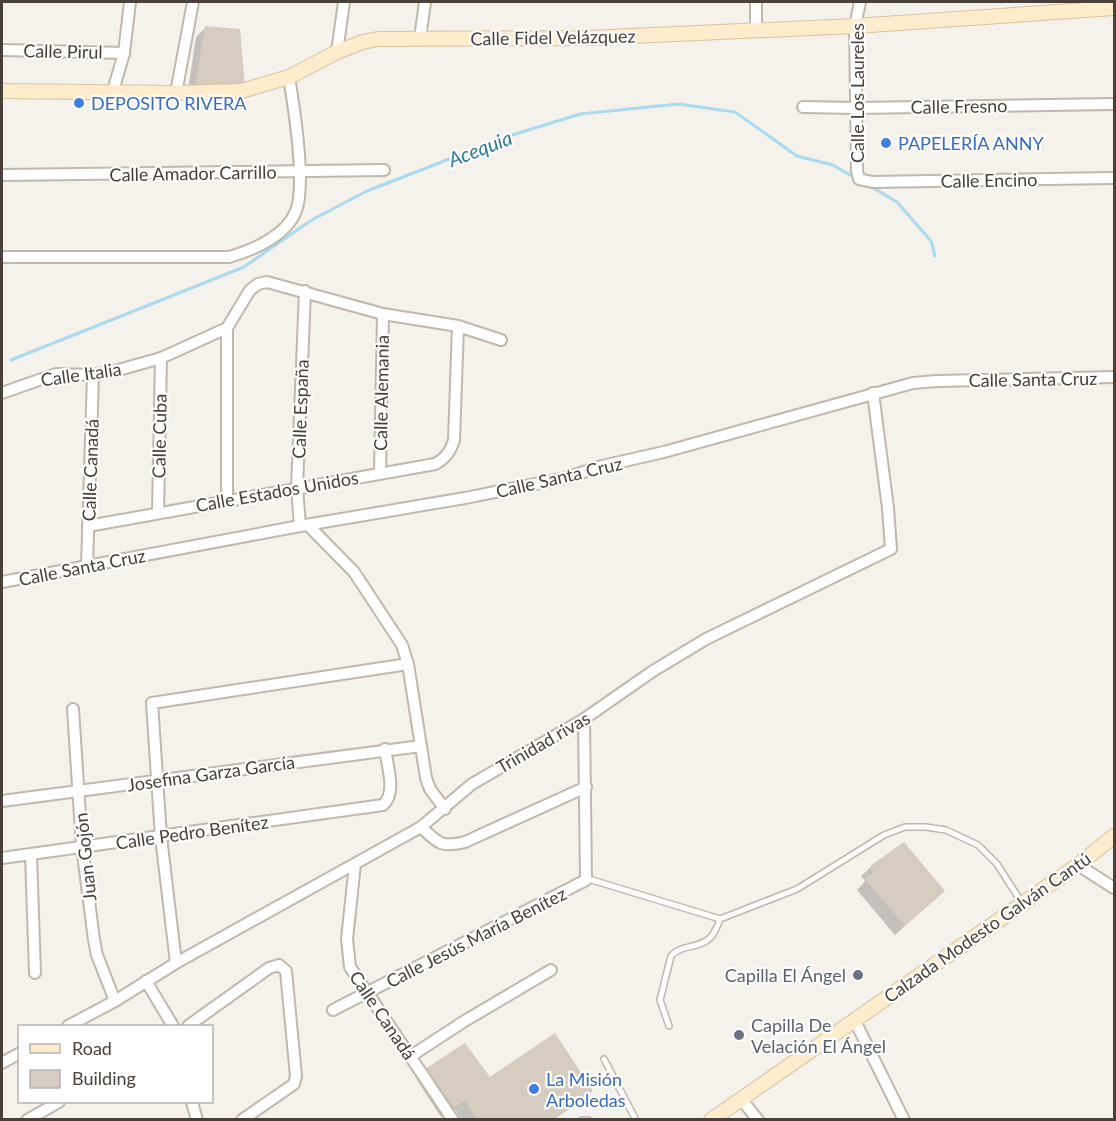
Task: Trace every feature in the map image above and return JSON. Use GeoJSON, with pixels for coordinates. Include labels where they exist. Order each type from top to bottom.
{"type":"FeatureCollection","features":[{"type":"Feature","properties":{"kind":"street"},"geometry":{"type":"LineString","coordinates":[[113,91],[124,53],[130,2]]}},
{"type":"Feature","properties":{"kind":"street"},"geometry":{"type":"LineString","coordinates":[[176,93],[193,2]]}},
{"type":"Feature","properties":{"kind":"street"},"geometry":{"type":"LineString","coordinates":[[337,52],[344,2]]}},
{"type":"Feature","properties":{"kind":"street"},"geometry":{"type":"LineString","coordinates":[[420,39],[425,2]]}},
{"type":"Feature","properties":{"kind":"street"},"geometry":{"type":"LineString","coordinates":[[756,2],[756,31]]}},
{"type":"Feature","properties":{"kind":"street","name":"Calle Los Laureles"},"geometry":{"type":"LineString","coordinates":[[860,2],[855,26],[856,171],[859,179],[863,181]]}},
{"type":"Feature","properties":{"kind":"street","name":"Calle Fidel Velázquez"},"geometry":{"type":"LineString","coordinates":[[2,91],[176,93],[241,91],[289,77],[337,52],[378,39],[587,38],[756,31],[1114,8]]}},
{"type":"Feature","properties":{"kind":"street","name":"Calle Pirul"},"geometry":{"type":"LineString","coordinates":[[2,50],[124,53]]}},
{"type":"Feature","properties":{"kind":"street"},"geometry":{"type":"LineString","coordinates":[[2,257],[229,257],[259,246],[289,222],[296,211],[299,171],[294,104],[289,77]]}},
{"type":"Feature","properties":{"kind":"street","name":"Calle Fresno"},"geometry":{"type":"LineString","coordinates":[[803,107],[1114,104]]}},
{"type":"Feature","properties":{"kind":"street","name":"Calle Amador Carrillo"},"geometry":{"type":"LineString","coordinates":[[2,175],[384,170]]}},
{"type":"Feature","properties":{"kind":"street","name":"Calle Encino"},"geometry":{"type":"LineString","coordinates":[[863,181],[1114,178]]}},
{"type":"Feature","properties":{"kind":"street"},"geometry":{"type":"LineString","coordinates":[[227,500],[227,328],[250,290],[258,284],[274,283],[383,314],[458,326],[501,340]]}},
{"type":"Feature","properties":{"kind":"street","name":"Calle España"},"geometry":{"type":"LineString","coordinates":[[304,526],[297,488],[305,291]]}},
{"type":"Feature","properties":{"kind":"street","name":"Calle Alemania"},"geometry":{"type":"LineString","coordinates":[[380,472],[383,314]]}},
{"type":"Feature","properties":{"kind":"street","name":"Calle Estados Unidos"},"geometry":{"type":"LineString","coordinates":[[88,526],[435,464],[450,452],[453,440],[458,326]]}},
{"type":"Feature","properties":{"kind":"street","name":"Calle Italia"},"geometry":{"type":"LineString","coordinates":[[2,393],[56,374],[93,375],[161,358],[227,328]]}},
{"type":"Feature","properties":{"kind":"street","name":"Calle Cuba"},"geometry":{"type":"LineString","coordinates":[[158,513],[161,358]]}},
{"type":"Feature","properties":{"kind":"street","name":"Calle Canadá"},"geometry":{"type":"LineString","coordinates":[[87,566],[93,375]]}},
{"type":"Feature","properties":{"kind":"street","name":"Calle Santa Cruz"},"geometry":{"type":"LineString","coordinates":[[2,582],[565,478],[602,466],[664,452],[873,393],[913,384],[937,381],[1114,377]]}},
{"type":"Feature","properties":{"kind":"street","name":"Trinidad rivas"},"geometry":{"type":"LineString","coordinates":[[70,1025],[115,1001],[176,963],[422,827],[472,784],[584,719],[653,671],[706,639],[891,549],[873,393]]}},
{"type":"Feature","properties":{"kind":"street"},"geometry":{"type":"LineString","coordinates":[[304,526],[341,558],[371,595],[402,645],[408,664],[426,778],[430,789],[445,809]]}},
{"type":"Feature","properties":{"kind":"street"},"geometry":{"type":"LineString","coordinates":[[176,963],[160,837],[152,703],[408,664]]}},
{"type":"Feature","properties":{"kind":"street","name":"Juan Gojón"},"geometry":{"type":"LineString","coordinates":[[73,709],[82,846],[97,956],[115,1001]]}},
{"type":"Feature","properties":{"kind":"street"},"geometry":{"type":"LineString","coordinates":[[584,719],[586,880]]}},
{"type":"Feature","properties":{"kind":"street","name":"Josefina Garza García"},"geometry":{"type":"LineString","coordinates":[[2,801],[421,746]]}},
{"type":"Feature","properties":{"kind":"street","name":"Calle Pedro Benítez"},"geometry":{"type":"LineString","coordinates":[[2,858],[383,805],[389,798],[390,789],[385,749]]}},
{"type":"Feature","properties":{"kind":"street"},"geometry":{"type":"LineString","coordinates":[[422,827],[437,842],[452,845],[465,842],[586,787]]}},
{"type":"Feature","properties":{"kind":"street","name":"Calzada Modesto Galván Cantú"},"geometry":{"type":"LineString","coordinates":[[711,1119],[1078,865],[1114,836]]}},
{"type":"Feature","properties":{"kind":"street"},"geometry":{"type":"LineString","coordinates":[[31,855],[35,973]]}},
{"type":"Feature","properties":{"kind":"street","name":"Calle Canadá"},"geometry":{"type":"LineString","coordinates":[[355,864],[347,956],[350,967],[453,1119]]}},
{"type":"Feature","properties":{"kind":"street"},"geometry":{"type":"LineString","coordinates":[[1078,865],[1114,888]]}},
{"type":"Feature","properties":{"kind":"street","name":"Calle Jesús María Benítez"},"geometry":{"type":"LineString","coordinates":[[333,1010],[586,880]]}},
{"type":"Feature","properties":{"kind":"street"},"geometry":{"type":"LineString","coordinates":[[189,1025],[269,968],[279,965],[286,971],[296,1076],[294,1084],[242,1119]]}},
{"type":"Feature","properties":{"kind":"street"},"geometry":{"type":"LineString","coordinates":[[411,1056],[472,1016],[551,970]]}},
{"type":"Feature","properties":{"kind":"street"},"geometry":{"type":"LineString","coordinates":[[147,981],[171,1025]]}},
{"type":"Feature","properties":{"kind":"street"},"geometry":{"type":"LineString","coordinates":[[854,1019],[904,1119]]}},
{"type":"Feature","properties":{"kind":"street"},"geometry":{"type":"LineString","coordinates":[[2,1063],[18,1054]]}},
{"type":"Feature","properties":{"kind":"street"},"geometry":{"type":"LineString","coordinates":[[741,1099],[758,1119]]}},
{"type":"Feature","properties":{"kind":"street"},"geometry":{"type":"LineString","coordinates":[[27,1119],[55,1103]]}},
{"type":"Feature","properties":{"kind":"street"},"geometry":{"type":"LineString","coordinates":[[193,1103],[197,1119]]}},
{"type":"Feature","properties":{"kind":"lane"},"geometry":{"type":"LineString","coordinates":[[586,880],[720,919],[797,889],[884,835],[905,827],[926,827],[946,830],[978,845],[997,864],[1022,903]]}},
{"type":"Feature","properties":{"kind":"lane"},"geometry":{"type":"LineString","coordinates":[[669,1026],[660,1000],[671,956],[675,951],[703,943],[710,938],[720,919]]}},
{"type":"Feature","properties":{"kind":"lane"},"geometry":{"type":"LineString","coordinates":[[604,1059],[636,1119]]}},
{"type":"Feature","properties":{"kind":"lane"},"geometry":{"type":"LineString","coordinates":[[582,1119],[588,1119]]}},
{"type":"Feature","properties":{"kind":"building"},"geometry":{"type":"Polygon","coordinates":[[[205,26],[240,29],[245,86],[195,87],[205,26]]]}},
{"type":"Feature","properties":{"kind":"building"},"geometry":{"type":"Polygon","coordinates":[[[904,842],[945,891],[905,926],[865,879],[874,872],[870,866],[904,842]]]}},
{"type":"Feature","properties":{"kind":"building"},"geometry":{"type":"Polygon","coordinates":[[[555,1033],[593,1091],[551,1120],[477,1120],[465,1101],[451,1109],[425,1069],[465,1043],[490,1077],[555,1033]]]}},
{"type":"Feature","properties":{"kind":"waterway","name":"Acequia"},"geometry":{"type":"LineString","coordinates":[[11,360],[244,267],[310,221],[367,191],[506,137],[580,114],[678,104],[735,112],[797,156],[833,165],[857,179]]}},
{"type":"Feature","properties":{"kind":"waterway","name":"Acequia"},"geometry":{"type":"LineString","coordinates":[[870,186],[897,202],[931,241],[935,256]]}},
{"type":"Feature","properties":{"kind":"place","name":"DEPOSITO RIVERA"},"geometry":{"type":"Point","coordinates":[79,103]}},
{"type":"Feature","properties":{"kind":"place","name":"PAPELERÍA ANNY"},"geometry":{"type":"Point","coordinates":[886,143]}},
{"type":"Feature","properties":{"kind":"place","name":"Capilla El Ángel"},"geometry":{"type":"Point","coordinates":[858,975]}},
{"type":"Feature","properties":{"kind":"place","name":"Capilla De Velación El Ángel"},"geometry":{"type":"Point","coordinates":[739,1035]}},
{"type":"Feature","properties":{"kind":"place","name":"La Misión Arboledas"},"geometry":{"type":"Point","coordinates":[534,1089]}}]}
